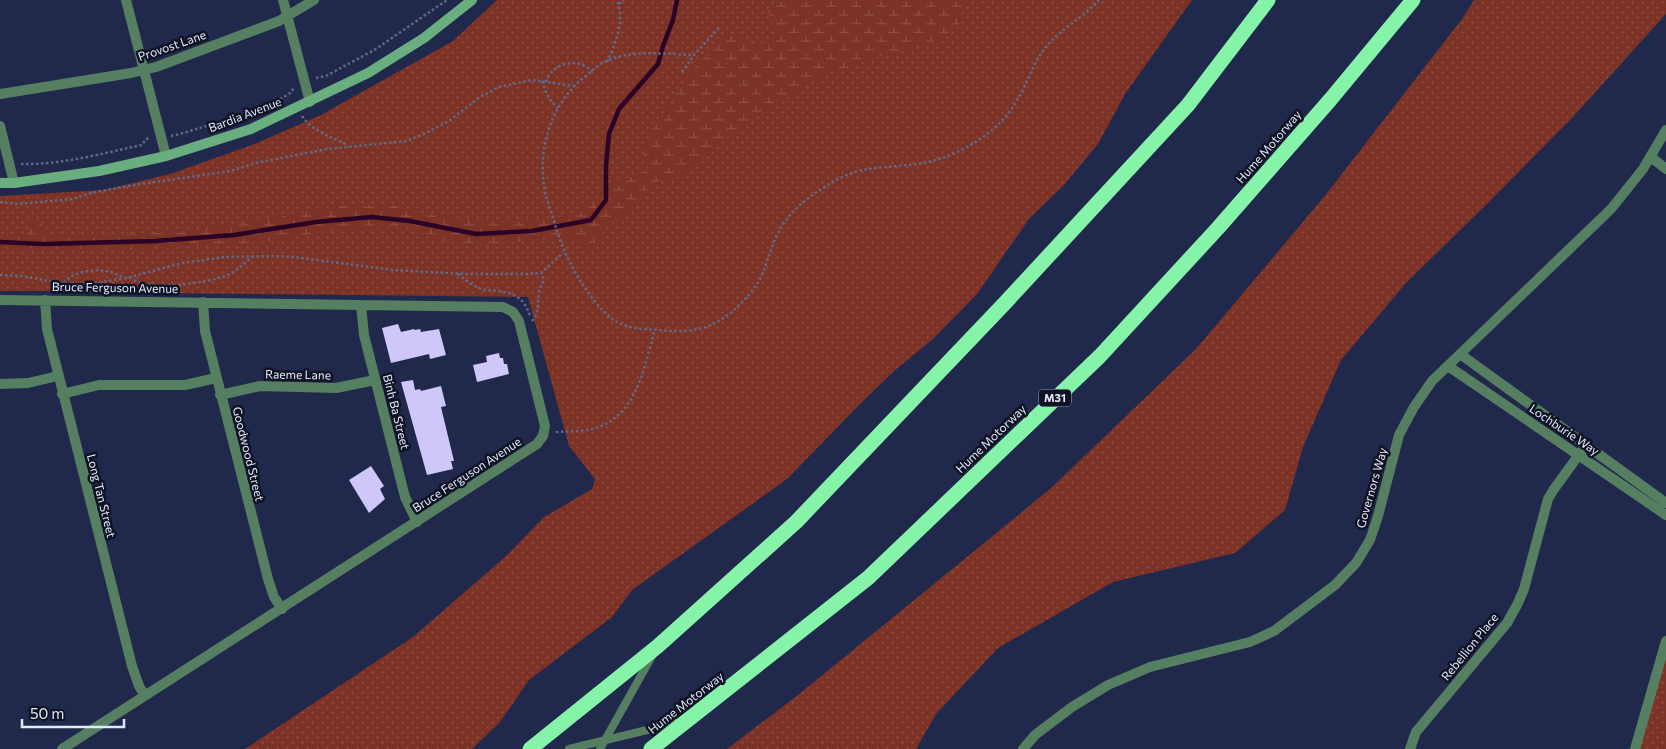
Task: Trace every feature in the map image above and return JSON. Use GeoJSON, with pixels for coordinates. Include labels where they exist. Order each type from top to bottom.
{"type":"FeatureCollection","features":[{"type":"Feature","properties":{"kind":"highway"},"geometry":{"type":"LineString","coordinates":[[530,749],[658,646],[796,522],[997,311],[1188,105],[1268,0]]}},
{"type":"Feature","properties":{"kind":"highway","name":"Hume Motorway"},"geometry":{"type":"LineString","coordinates":[[651,749],[868,578],[1100,356],[1218,228],[1330,100],[1413,0]]}},
{"type":"Feature","properties":{"kind":"street"},"geometry":{"type":"LineString","coordinates":[[126,0],[166,156]]}},
{"type":"Feature","properties":{"kind":"street"},"geometry":{"type":"LineString","coordinates":[[283,0],[310,102]]}},
{"type":"Feature","properties":{"kind":"street","name":"Provost Lane"},"geometry":{"type":"LineString","coordinates":[[0,94],[156,67],[287,17],[314,0]]}},
{"type":"Feature","properties":{"kind":"street","name":"Bardia Avenue"},"geometry":{"type":"LineString","coordinates":[[0,183],[14,183],[99,171],[166,156],[252,129],[368,73],[424,38],[472,0]]}},
{"type":"Feature","properties":{"kind":"street"},"geometry":{"type":"LineString","coordinates":[[0,126],[14,183]]}},
{"type":"Feature","properties":{"kind":"street","name":"Governors Way"},"geometry":{"type":"LineString","coordinates":[[1023,749],[1035,735],[1072,707],[1108,685],[1150,667],[1203,652],[1250,642],[1274,631],[1335,585],[1356,563],[1370,540],[1399,435],[1414,407],[1432,381],[1611,209],[1643,169],[1666,130]]}},
{"type":"Feature","properties":{"kind":"street"},"geometry":{"type":"LineString","coordinates":[[1651,157],[1666,168]]}},
{"type":"Feature","properties":{"kind":"street","name":"Bruce Ferguson Avenue"},"geometry":{"type":"LineString","coordinates":[[0,300],[503,307],[509,309],[516,316],[544,418],[543,436],[537,444],[62,749]]}},
{"type":"Feature","properties":{"kind":"street","name":"Long Tan Street"},"geometry":{"type":"LineString","coordinates":[[46,300],[47,329],[62,394],[132,666],[139,686],[146,696]]}},
{"type":"Feature","properties":{"kind":"street","name":"Goodwood Street"},"geometry":{"type":"LineString","coordinates":[[203,302],[205,332],[220,396],[268,579],[274,597],[282,609]]}},
{"type":"Feature","properties":{"kind":"street","name":"Binh Ba Street"},"geometry":{"type":"LineString","coordinates":[[361,305],[364,335],[405,497],[417,522]]}},
{"type":"Feature","properties":{"kind":"street","name":"Lochburie Way"},"geometry":{"type":"LineString","coordinates":[[1460,354],[1666,503]]}},
{"type":"Feature","properties":{"kind":"street","name":"Lochburie Way"},"geometry":{"type":"LineString","coordinates":[[1448,366],[1666,514]]}},
{"type":"Feature","properties":{"kind":"street"},"geometry":{"type":"LineString","coordinates":[[0,384],[28,383],[58,376]]}},
{"type":"Feature","properties":{"kind":"street"},"geometry":{"type":"LineString","coordinates":[[62,394],[99,386],[185,386],[216,378]]}},
{"type":"Feature","properties":{"kind":"street","name":"Raeme Lane"},"geometry":{"type":"LineString","coordinates":[[220,396],[260,386],[336,388],[375,380]]}},
{"type":"Feature","properties":{"kind":"street","name":"Rebellion Place"},"geometry":{"type":"LineString","coordinates":[[1410,749],[1416,732],[1507,623],[1524,589],[1548,499],[1586,445]]}},
{"type":"Feature","properties":{"kind":"street"},"geometry":{"type":"LineString","coordinates":[[1635,749],[1666,641]]}},
{"type":"Feature","properties":{"kind":"lane"},"geometry":{"type":"LineString","coordinates":[[600,749],[658,646]]}},
{"type":"Feature","properties":{"kind":"lane"},"geometry":{"type":"LineString","coordinates":[[568,749],[689,720]]}},
{"type":"Feature","properties":{"kind":"path"},"geometry":{"type":"LineString","coordinates":[[320,76],[326,76],[376,49],[447,0]]}},
{"type":"Feature","properties":{"kind":"path"},"geometry":{"type":"LineString","coordinates":[[607,62],[618,37],[620,19],[617,0]]}},
{"type":"Feature","properties":{"kind":"path"},"geometry":{"type":"LineString","coordinates":[[619,4],[624,0]]}},
{"type":"Feature","properties":{"kind":"path"},"geometry":{"type":"LineString","coordinates":[[694,55],[654,52],[620,57],[607,62],[575,86],[563,99],[554,116],[548,134],[544,155],[545,190],[568,262],[590,298],[618,322],[634,327],[678,332],[715,323],[745,300],[759,280],[778,231],[793,211],[814,194],[834,182],[860,171],[939,160],[981,138],[1002,122],[1015,104],[1044,49],[1054,38],[1092,8],[1099,0]]}},
{"type":"Feature","properties":{"kind":"path"},"geometry":{"type":"LineString","coordinates":[[682,72],[694,55],[719,28]]}},
{"type":"Feature","properties":{"kind":"path"},"geometry":{"type":"LineString","coordinates":[[558,108],[550,101],[546,93],[544,81],[551,71],[562,65],[578,63],[588,67],[592,72]]}},
{"type":"Feature","properties":{"kind":"path"},"geometry":{"type":"LineString","coordinates":[[0,202],[18,204],[72,199],[91,193],[230,171],[327,149],[406,140],[424,134],[449,121],[480,97],[499,87],[532,80],[575,86]]}},
{"type":"Feature","properties":{"kind":"path"},"geometry":{"type":"LineString","coordinates":[[177,135],[236,116],[271,102],[290,93],[293,88]]}},
{"type":"Feature","properties":{"kind":"path"},"geometry":{"type":"LineString","coordinates":[[304,119],[320,131],[349,146]]}},
{"type":"Feature","properties":{"kind":"path"},"geometry":{"type":"LineString","coordinates":[[26,164],[92,155],[142,145],[146,139]]}},
{"type":"Feature","properties":{"kind":"path"},"geometry":{"type":"LineString","coordinates":[[0,275],[22,276],[64,283],[89,284],[128,278],[182,262],[253,256],[294,257],[393,270],[458,273],[541,273],[564,253]]}},
{"type":"Feature","properties":{"kind":"path"},"geometry":{"type":"LineString","coordinates":[[64,283],[74,275],[94,271],[110,272],[134,282],[188,285],[224,276],[239,269],[253,256]]}},
{"type":"Feature","properties":{"kind":"path"},"geometry":{"type":"LineString","coordinates":[[458,273],[468,282],[483,290],[513,294],[528,307],[532,321],[539,307],[539,291],[544,280],[541,273]]}},
{"type":"Feature","properties":{"kind":"path"},"geometry":{"type":"LineString","coordinates":[[557,432],[582,431],[599,427],[624,411],[634,397],[655,330]]}},
{"type":"Feature","properties":{"kind":"green space"},"geometry":{"type":"Polygon","coordinates":[[[497,0],[1192,0],[1125,94],[1098,144],[1063,186],[1029,219],[977,294],[933,339],[894,371],[861,403],[787,479],[632,590],[612,617],[529,680],[500,722],[472,749],[245,749],[413,637],[505,557],[544,517],[592,489],[595,479],[569,446],[528,297],[63,292],[62,289],[59,289],[59,291],[0,291],[0,196],[104,190],[170,174],[252,145],[321,115],[453,41],[497,0]]]}},
{"type":"Feature","properties":{"kind":"green space"},"geometry":{"type":"Polygon","coordinates":[[[779,0],[964,0],[961,21],[948,36],[850,66],[812,81],[736,129],[697,166],[676,178],[659,181],[647,188],[645,202],[615,220],[606,228],[596,242],[587,248],[569,238],[488,244],[446,242],[407,227],[343,229],[274,241],[132,250],[0,248],[0,237],[26,236],[29,217],[36,219],[54,235],[75,235],[186,232],[337,206],[394,205],[416,212],[491,223],[538,221],[582,211],[595,203],[601,193],[600,184],[607,181],[630,178],[642,174],[648,169],[644,157],[644,144],[650,133],[688,76],[725,33],[732,34],[756,45],[776,38],[778,30],[770,19],[768,10],[779,0]]]}},
{"type":"Feature","properties":{"kind":"green space"},"geometry":{"type":"Polygon","coordinates":[[[1474,0],[1666,0],[1666,14],[1573,117],[1406,283],[1341,360],[1303,447],[1285,510],[1235,553],[1113,582],[998,648],[936,714],[916,749],[727,749],[798,695],[1050,489],[1196,349],[1324,197],[1462,19],[1474,0]]]}},
{"type":"Feature","properties":{"kind":"green space"},"geometry":{"type":"Polygon","coordinates":[[[1666,640],[1666,749],[1634,749],[1666,640]]]}},
{"type":"Feature","properties":{"kind":"building"},"geometry":{"type":"Polygon","coordinates":[[[398,324],[401,332],[414,329],[420,329],[421,332],[439,329],[446,355],[430,359],[429,354],[391,363],[382,328],[398,324]]]}},
{"type":"Feature","properties":{"kind":"building"},"geometry":{"type":"Polygon","coordinates":[[[499,353],[500,358],[503,358],[504,364],[507,364],[509,374],[477,382],[473,365],[487,362],[486,356],[499,353]]]}},
{"type":"Feature","properties":{"kind":"building"},"geometry":{"type":"Polygon","coordinates":[[[413,380],[415,390],[420,389],[421,391],[441,386],[446,406],[441,407],[454,461],[451,461],[453,469],[427,475],[401,382],[413,380]]]}},
{"type":"Feature","properties":{"kind":"building"},"geometry":{"type":"Polygon","coordinates":[[[371,466],[384,486],[380,489],[385,499],[369,513],[349,480],[371,466]]]}},
{"type":"Feature","properties":{"kind":"waterway"},"geometry":{"type":"LineString","coordinates":[[0,242],[43,244],[156,241],[234,235],[316,222],[372,217],[410,221],[476,234],[532,231],[591,220],[606,200],[606,165],[609,134],[619,109],[658,64],[673,20],[677,0]]}}]}
